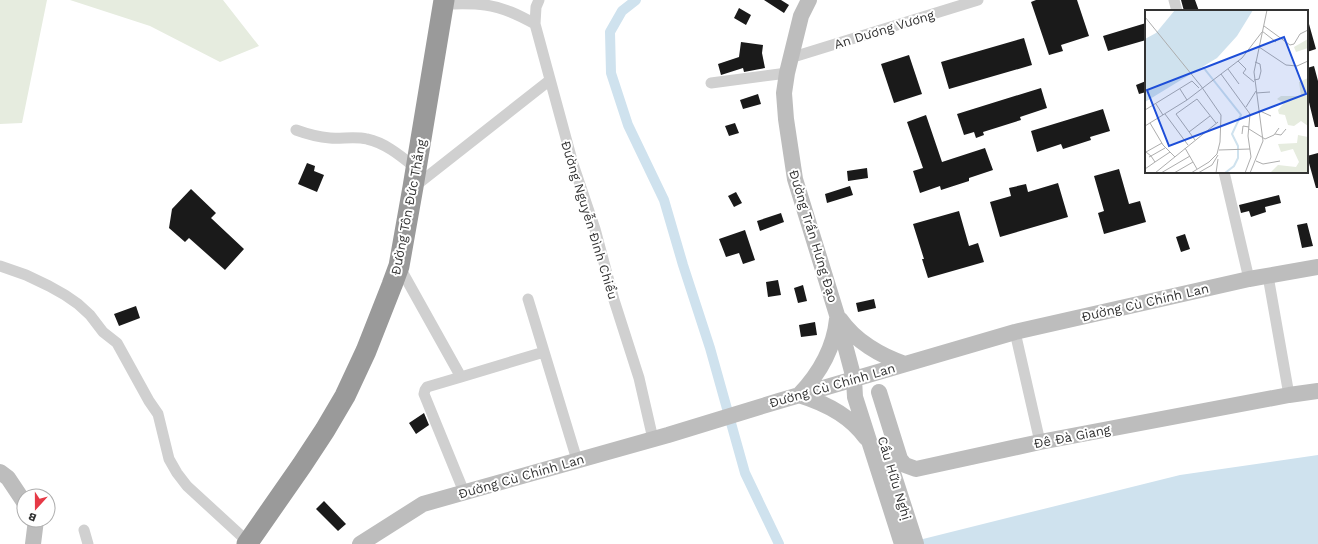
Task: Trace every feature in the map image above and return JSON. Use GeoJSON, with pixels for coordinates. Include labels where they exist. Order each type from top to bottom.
{"type":"FeatureCollection","features":[{"type":"Feature","properties":{"kind":"highway","name":"Đường Tôn Đức Thắng"},"geometry":{"type":"LineString","coordinates":[[247,543],[302,465],[345,396],[366,351],[399,266],[444,2]]}},
{"type":"Feature","properties":{"kind":"main road","name":"Đường Trần Hưng Đạo"},"geometry":{"type":"LineString","coordinates":[[809,0],[801,16],[789,65],[784,93],[785,112],[795,179],[838,315],[854,379]]}},
{"type":"Feature","properties":{"kind":"main road","name":"Đường Cù Chính Lan"},"geometry":{"type":"LineString","coordinates":[[360,544],[423,504],[668,435],[1015,332],[1249,279],[1318,267]]}},
{"type":"Feature","properties":{"kind":"main road"},"geometry":{"type":"LineString","coordinates":[[838,315],[847,328],[865,344],[886,356],[905,364]]}},
{"type":"Feature","properties":{"kind":"main road"},"geometry":{"type":"LineString","coordinates":[[838,315],[834,337],[825,357],[815,377],[799,395],[860,415]]}},
{"type":"Feature","properties":{"kind":"main road"},"geometry":{"type":"LineString","coordinates":[[860,415],[879,392],[889,376],[905,364]]}},
{"type":"Feature","properties":{"kind":"main road"},"geometry":{"type":"LineString","coordinates":[[854,379],[868,395],[860,415]]}},
{"type":"Feature","properties":{"kind":"main road","name":"Đê Đà Giang"},"geometry":{"type":"LineString","coordinates":[[879,392],[900,459],[905,465],[912,468],[921,469],[1040,442],[1289,395],[1318,391]]}},
{"type":"Feature","properties":{"kind":"main road","name":"Cầu Hữu Nghị"},"geometry":{"type":"LineString","coordinates":[[860,415],[902,544]]}},
{"type":"Feature","properties":{"kind":"main road","name":"Cầu Hữu Nghị"},"geometry":{"type":"LineString","coordinates":[[860,415],[916,544]]}},
{"type":"Feature","properties":{"kind":"main road"},"geometry":{"type":"LineString","coordinates":[[0,472],[8,478],[16,490]]}},
{"type":"Feature","properties":{"kind":"main road"},"geometry":{"type":"LineString","coordinates":[[33,544],[35,528]]}},
{"type":"Feature","properties":{"kind":"street","name":"Đường Nguyễn Đình Chiểu"},"geometry":{"type":"LineString","coordinates":[[539,0],[536,7],[535,24],[573,164],[595,229],[614,300],[639,378],[653,439]]}},
{"type":"Feature","properties":{"kind":"street","name":"An Dương Vương"},"geometry":{"type":"LineString","coordinates":[[711,84],[789,65],[978,0]]}},
{"type":"Feature","properties":{"kind":"street"},"geometry":{"type":"LineString","coordinates":[[1174,0],[1177,10]]}},
{"type":"Feature","properties":{"kind":"street"},"geometry":{"type":"LineString","coordinates":[[444,2],[484,4],[518,15],[535,24]]}},
{"type":"Feature","properties":{"kind":"street"},"geometry":{"type":"LineString","coordinates":[[296,130],[323,137],[366,138],[377,142],[400,155],[415,178],[550,80]]}},
{"type":"Feature","properties":{"kind":"street"},"geometry":{"type":"LineString","coordinates":[[1224,173],[1249,279]]}},
{"type":"Feature","properties":{"kind":"street"},"geometry":{"type":"LineString","coordinates":[[0,266],[26,275],[65,295],[90,315],[102,332],[117,343],[149,401],[158,414],[169,459],[177,473],[187,486],[247,543]]}},
{"type":"Feature","properties":{"kind":"street"},"geometry":{"type":"LineString","coordinates":[[399,266],[461,377]]}},
{"type":"Feature","properties":{"kind":"street"},"geometry":{"type":"LineString","coordinates":[[1268,276],[1289,395]]}},
{"type":"Feature","properties":{"kind":"street"},"geometry":{"type":"LineString","coordinates":[[528,299],[577,460]]}},
{"type":"Feature","properties":{"kind":"street"},"geometry":{"type":"LineString","coordinates":[[1015,332],[1040,442]]}},
{"type":"Feature","properties":{"kind":"street"},"geometry":{"type":"LineString","coordinates":[[464,492],[424,394],[425,390],[427,387],[544,352]]}},
{"type":"Feature","properties":{"kind":"street"},"geometry":{"type":"LineString","coordinates":[[84,530],[88,544]]}},
{"type":"Feature","properties":{"kind":"shaded area"},"geometry":{"type":"Polygon","coordinates":[[[0,0],[47,0],[22,123],[0,124],[0,0]]]}},
{"type":"Feature","properties":{"kind":"shaded area"},"geometry":{"type":"Polygon","coordinates":[[[70,0],[223,0],[259,46],[220,62],[150,26],[70,0]]]}},
{"type":"Feature","properties":{"kind":"water"},"geometry":{"type":"Polygon","coordinates":[[[1318,455],[1318,544],[903,544],[1180,475],[1318,455]]]}},
{"type":"Feature","properties":{"kind":"building"},"geometry":{"type":"Polygon","coordinates":[[[764,0],[781,0],[789,5],[784,13],[764,0]]]}},
{"type":"Feature","properties":{"kind":"building"},"geometry":{"type":"Polygon","coordinates":[[[1036,0],[1077,0],[1089,36],[1061,45],[1063,51],[1049,55],[1031,2],[1036,0]]]}},
{"type":"Feature","properties":{"kind":"building"},"geometry":{"type":"Polygon","coordinates":[[[1181,0],[1195,0],[1199,10],[1184,10],[1181,0]]]}},
{"type":"Feature","properties":{"kind":"building"},"geometry":{"type":"Polygon","coordinates":[[[739,8],[751,15],[746,25],[734,18],[739,8]]]}},
{"type":"Feature","properties":{"kind":"building"},"geometry":{"type":"Polygon","coordinates":[[[1145,23],[1145,40],[1108,51],[1103,36],[1145,23]]]}},
{"type":"Feature","properties":{"kind":"building"},"geometry":{"type":"Polygon","coordinates":[[[1308,24],[1316,49],[1308,52],[1308,24]]]}},
{"type":"Feature","properties":{"kind":"building"},"geometry":{"type":"Polygon","coordinates":[[[1024,38],[1032,65],[949,89],[941,62],[1024,38]]]}},
{"type":"Feature","properties":{"kind":"building"},"geometry":{"type":"Polygon","coordinates":[[[741,42],[763,45],[762,53],[765,68],[744,72],[743,68],[721,75],[718,64],[739,57],[741,42]]]}},
{"type":"Feature","properties":{"kind":"building"},"geometry":{"type":"Polygon","coordinates":[[[909,55],[922,94],[894,103],[881,64],[909,55]]]}},
{"type":"Feature","properties":{"kind":"building"},"geometry":{"type":"Polygon","coordinates":[[[1314,66],[1318,81],[1318,127],[1315,127],[1308,98],[1308,68],[1314,66]]]}},
{"type":"Feature","properties":{"kind":"building"},"geometry":{"type":"Polygon","coordinates":[[[1145,81],[1145,92],[1139,94],[1136,85],[1145,81]]]}},
{"type":"Feature","properties":{"kind":"building"},"geometry":{"type":"Polygon","coordinates":[[[1041,88],[1047,108],[1020,117],[1021,120],[983,132],[984,135],[976,138],[974,132],[964,135],[957,114],[1041,88]]]}},
{"type":"Feature","properties":{"kind":"building"},"geometry":{"type":"Polygon","coordinates":[[[758,94],[761,104],[743,109],[740,100],[758,94]]]}},
{"type":"Feature","properties":{"kind":"building"},"geometry":{"type":"Polygon","coordinates":[[[1103,109],[1110,131],[1090,137],[1091,140],[1063,149],[1061,144],[1037,152],[1031,131],[1103,109]]]}},
{"type":"Feature","properties":{"kind":"building"},"geometry":{"type":"Polygon","coordinates":[[[926,115],[942,162],[985,148],[993,170],[969,178],[969,181],[941,190],[940,186],[920,193],[913,171],[923,168],[907,122],[926,115]]]}},
{"type":"Feature","properties":{"kind":"building"},"geometry":{"type":"Polygon","coordinates":[[[735,123],[739,133],[729,136],[725,126],[735,123]]]}},
{"type":"Feature","properties":{"kind":"building"},"geometry":{"type":"Polygon","coordinates":[[[1318,153],[1318,188],[1316,188],[1308,156],[1318,153]]]}},
{"type":"Feature","properties":{"kind":"building"},"geometry":{"type":"Polygon","coordinates":[[[307,163],[315,166],[314,171],[324,175],[317,192],[298,184],[307,163]]]}},
{"type":"Feature","properties":{"kind":"building"},"geometry":{"type":"Polygon","coordinates":[[[867,168],[868,178],[848,181],[847,171],[867,168]]]}},
{"type":"Feature","properties":{"kind":"building"},"geometry":{"type":"Polygon","coordinates":[[[1119,169],[1129,204],[1140,201],[1146,222],[1104,234],[1098,213],[1104,211],[1094,176],[1119,169]]]}},
{"type":"Feature","properties":{"kind":"building"},"geometry":{"type":"Polygon","coordinates":[[[1058,183],[1068,217],[1000,237],[990,202],[1011,196],[1009,188],[1026,184],[1028,192],[1058,183]]]}},
{"type":"Feature","properties":{"kind":"building"},"geometry":{"type":"Polygon","coordinates":[[[850,186],[853,195],[827,203],[825,194],[850,186]]]}},
{"type":"Feature","properties":{"kind":"building"},"geometry":{"type":"Polygon","coordinates":[[[191,189],[216,213],[211,218],[244,249],[225,270],[189,238],[185,242],[169,228],[172,209],[191,189]]]}},
{"type":"Feature","properties":{"kind":"building"},"geometry":{"type":"Polygon","coordinates":[[[736,192],[742,203],[734,207],[728,196],[736,192]]]}},
{"type":"Feature","properties":{"kind":"building"},"geometry":{"type":"Polygon","coordinates":[[[1279,195],[1281,203],[1265,207],[1266,212],[1251,217],[1249,211],[1241,213],[1239,205],[1279,195]]]}},
{"type":"Feature","properties":{"kind":"building"},"geometry":{"type":"Polygon","coordinates":[[[959,211],[969,246],[978,243],[984,262],[928,278],[922,259],[924,259],[913,224],[959,211]]]}},
{"type":"Feature","properties":{"kind":"building"},"geometry":{"type":"Polygon","coordinates":[[[781,213],[784,222],[760,231],[757,221],[781,213]]]}},
{"type":"Feature","properties":{"kind":"building"},"geometry":{"type":"Polygon","coordinates":[[[1307,223],[1313,246],[1302,248],[1297,225],[1307,223]]]}},
{"type":"Feature","properties":{"kind":"building"},"geometry":{"type":"Polygon","coordinates":[[[745,230],[755,260],[743,264],[739,253],[726,257],[719,239],[745,230]]]}},
{"type":"Feature","properties":{"kind":"building"},"geometry":{"type":"Polygon","coordinates":[[[1185,234],[1190,249],[1181,252],[1176,237],[1185,234]]]}},
{"type":"Feature","properties":{"kind":"building"},"geometry":{"type":"Polygon","coordinates":[[[778,280],[781,295],[768,297],[766,282],[778,280]]]}},
{"type":"Feature","properties":{"kind":"building"},"geometry":{"type":"Polygon","coordinates":[[[803,285],[807,301],[798,303],[794,288],[803,285]]]}},
{"type":"Feature","properties":{"kind":"building"},"geometry":{"type":"Polygon","coordinates":[[[874,299],[876,308],[858,312],[856,303],[874,299]]]}},
{"type":"Feature","properties":{"kind":"building"},"geometry":{"type":"Polygon","coordinates":[[[136,306],[140,318],[119,326],[114,314],[136,306]]]}},
{"type":"Feature","properties":{"kind":"building"},"geometry":{"type":"Polygon","coordinates":[[[815,322],[817,335],[801,337],[799,325],[815,322]]]}},
{"type":"Feature","properties":{"kind":"building"},"geometry":{"type":"Polygon","coordinates":[[[424,413],[429,425],[416,434],[409,423],[424,413]]]}},
{"type":"Feature","properties":{"kind":"building"},"geometry":{"type":"Polygon","coordinates":[[[324,501],[346,524],[338,531],[316,509],[324,501]]]}},
{"type":"Feature","properties":{"kind":"waterway"},"geometry":{"type":"LineString","coordinates":[[636,0],[622,11],[610,32],[611,73],[628,125],[664,200],[710,348],[745,473],[779,544]]}}]}
